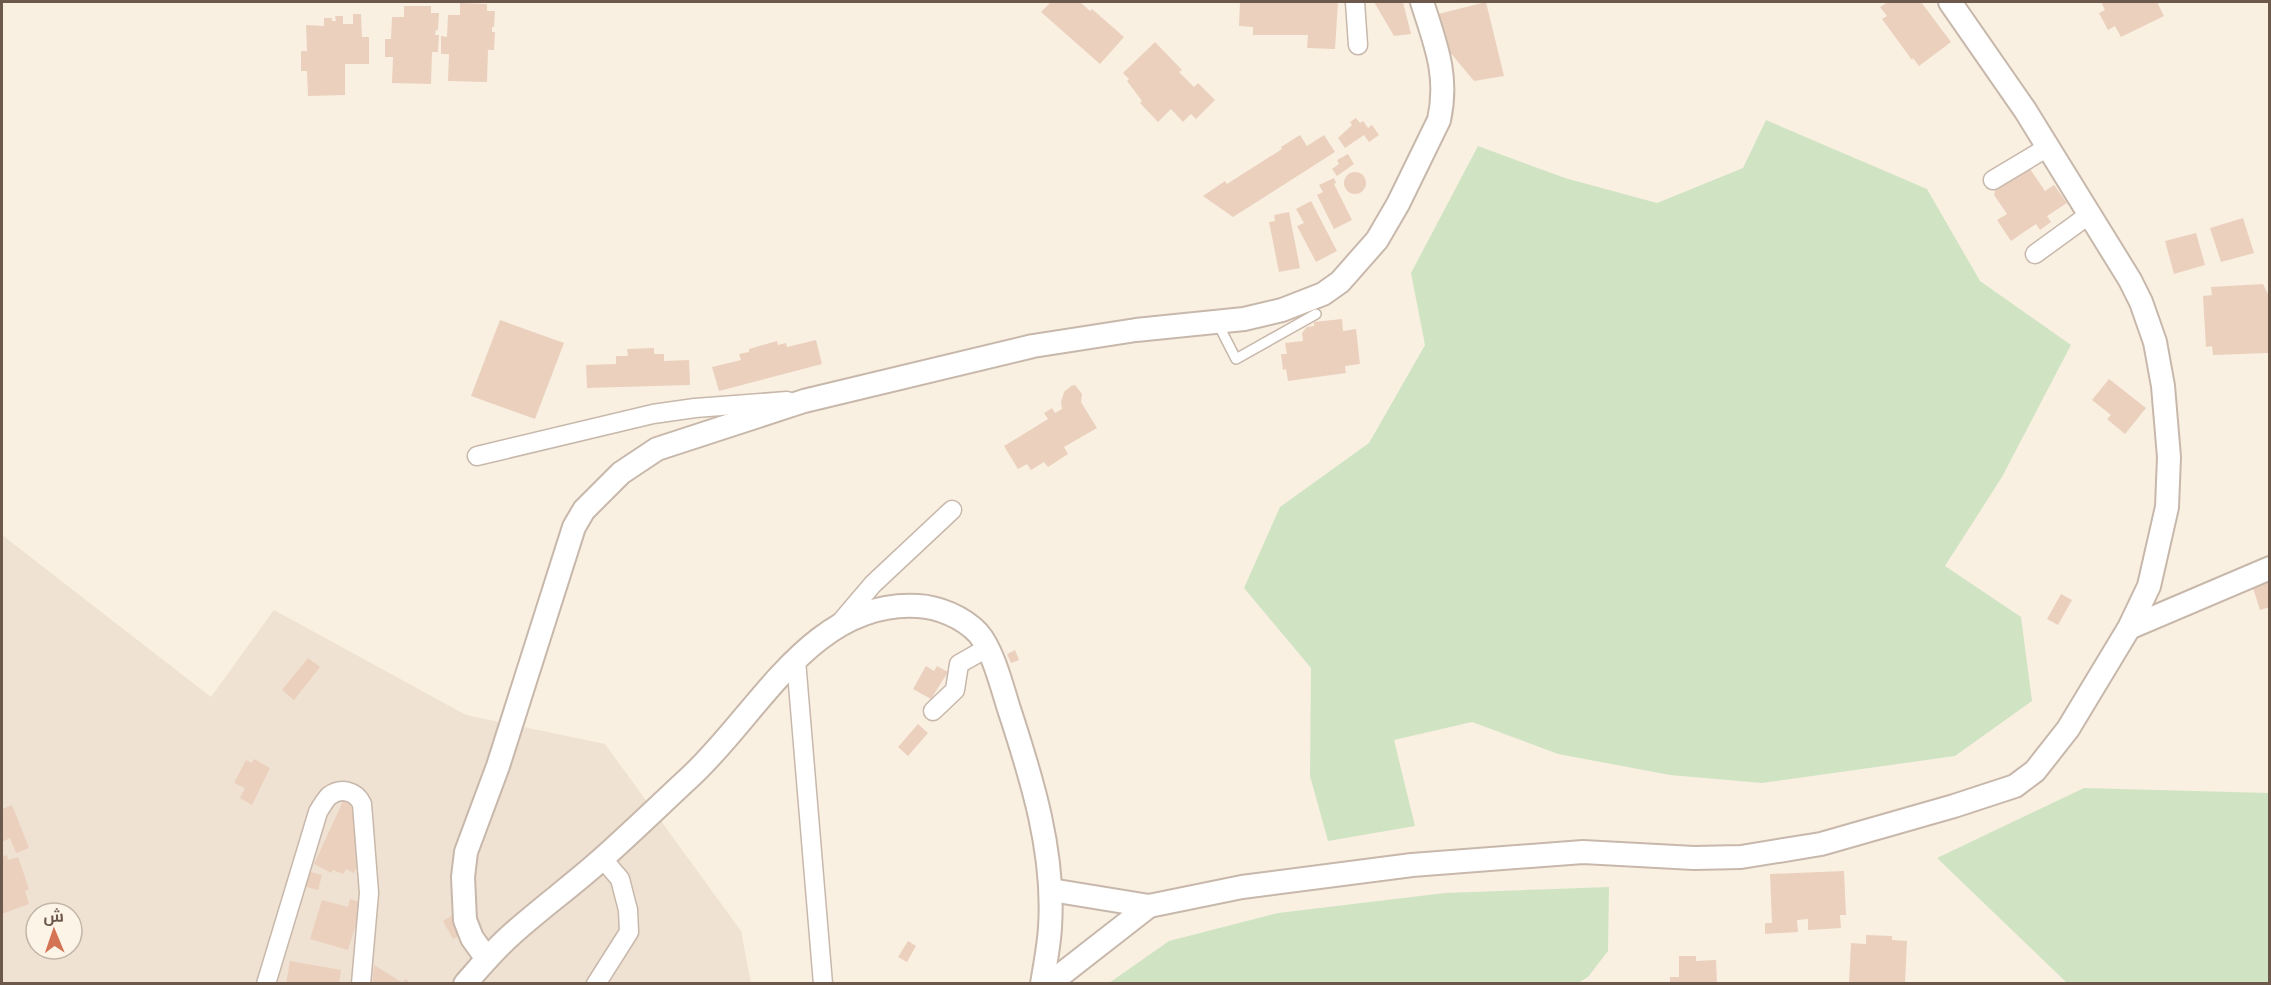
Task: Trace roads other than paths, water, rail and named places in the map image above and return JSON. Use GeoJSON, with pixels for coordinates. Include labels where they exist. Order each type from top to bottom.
{"type":"FeatureCollection","features":[{"type":"Feature","properties":{"kind":"street"},"geometry":{"type":"LineString","coordinates":[[1355,2],[1358,45]]}},
{"type":"Feature","properties":{"kind":"street"},"geometry":{"type":"LineString","coordinates":[[487,959],[472,938],[465,920],[463,877],[466,852],[498,766],[574,527],[584,510],[621,472],[657,449],[804,401],[1034,346],[1136,330],[1244,319],[1281,310],[1323,294],[1340,282],[1377,240],[1432,139],[1442,106],[1442,71],[1437,47],[1422,2]]}},
{"type":"Feature","properties":{"kind":"street"},"geometry":{"type":"LineString","coordinates":[[1051,890],[1149,906],[1242,887],[1423,864],[1582,852],[1694,858],[1741,856],[1821,844],[1903,821],[2015,786],[2035,771],[2068,729],[2129,628],[2149,586],[2167,507],[2169,457],[2163,386],[2155,342],[2141,302],[2048,147],[1950,2]]}},
{"type":"Feature","properties":{"kind":"street"},"geometry":{"type":"LineString","coordinates":[[1994,180],[2048,147]]}},
{"type":"Feature","properties":{"kind":"street"},"geometry":{"type":"LineString","coordinates":[[2035,254],[2090,214]]}},
{"type":"Feature","properties":{"kind":"street"},"geometry":{"type":"LineString","coordinates":[[477,456],[653,414],[757,402],[804,401]]}},
{"type":"Feature","properties":{"kind":"street"},"geometry":{"type":"LineString","coordinates":[[465,984],[510,936],[602,858],[694,774],[796,660],[839,624],[873,584],[952,510]]}},
{"type":"Feature","properties":{"kind":"street"},"geometry":{"type":"LineString","coordinates":[[2129,628],[2270,568]]}},
{"type":"Feature","properties":{"kind":"street"},"geometry":{"type":"LineString","coordinates":[[839,624],[878,610],[906,605],[928,606],[964,622],[978,633],[987,648],[1012,719],[1041,822],[1051,890],[1050,928],[1042,984]]}},
{"type":"Feature","properties":{"kind":"street"},"geometry":{"type":"LineString","coordinates":[[933,711],[955,690],[959,664],[987,648]]}},
{"type":"Feature","properties":{"kind":"street"},"geometry":{"type":"LineString","coordinates":[[796,660],[823,984]]}},
{"type":"Feature","properties":{"kind":"street"},"geometry":{"type":"LineString","coordinates":[[266,984],[318,812],[328,796],[338,792],[351,792],[358,796],[362,804],[369,893],[361,984]]}},
{"type":"Feature","properties":{"kind":"street"},"geometry":{"type":"LineString","coordinates":[[596,984],[629,932],[620,879],[602,858]]}},
{"type":"Feature","properties":{"kind":"street"},"geometry":{"type":"LineString","coordinates":[[1049,984],[1149,906]]}},
{"type":"Feature","properties":{"kind":"lane"},"geometry":{"type":"LineString","coordinates":[[1217,322],[1236,359],[1316,314]]}}]}
